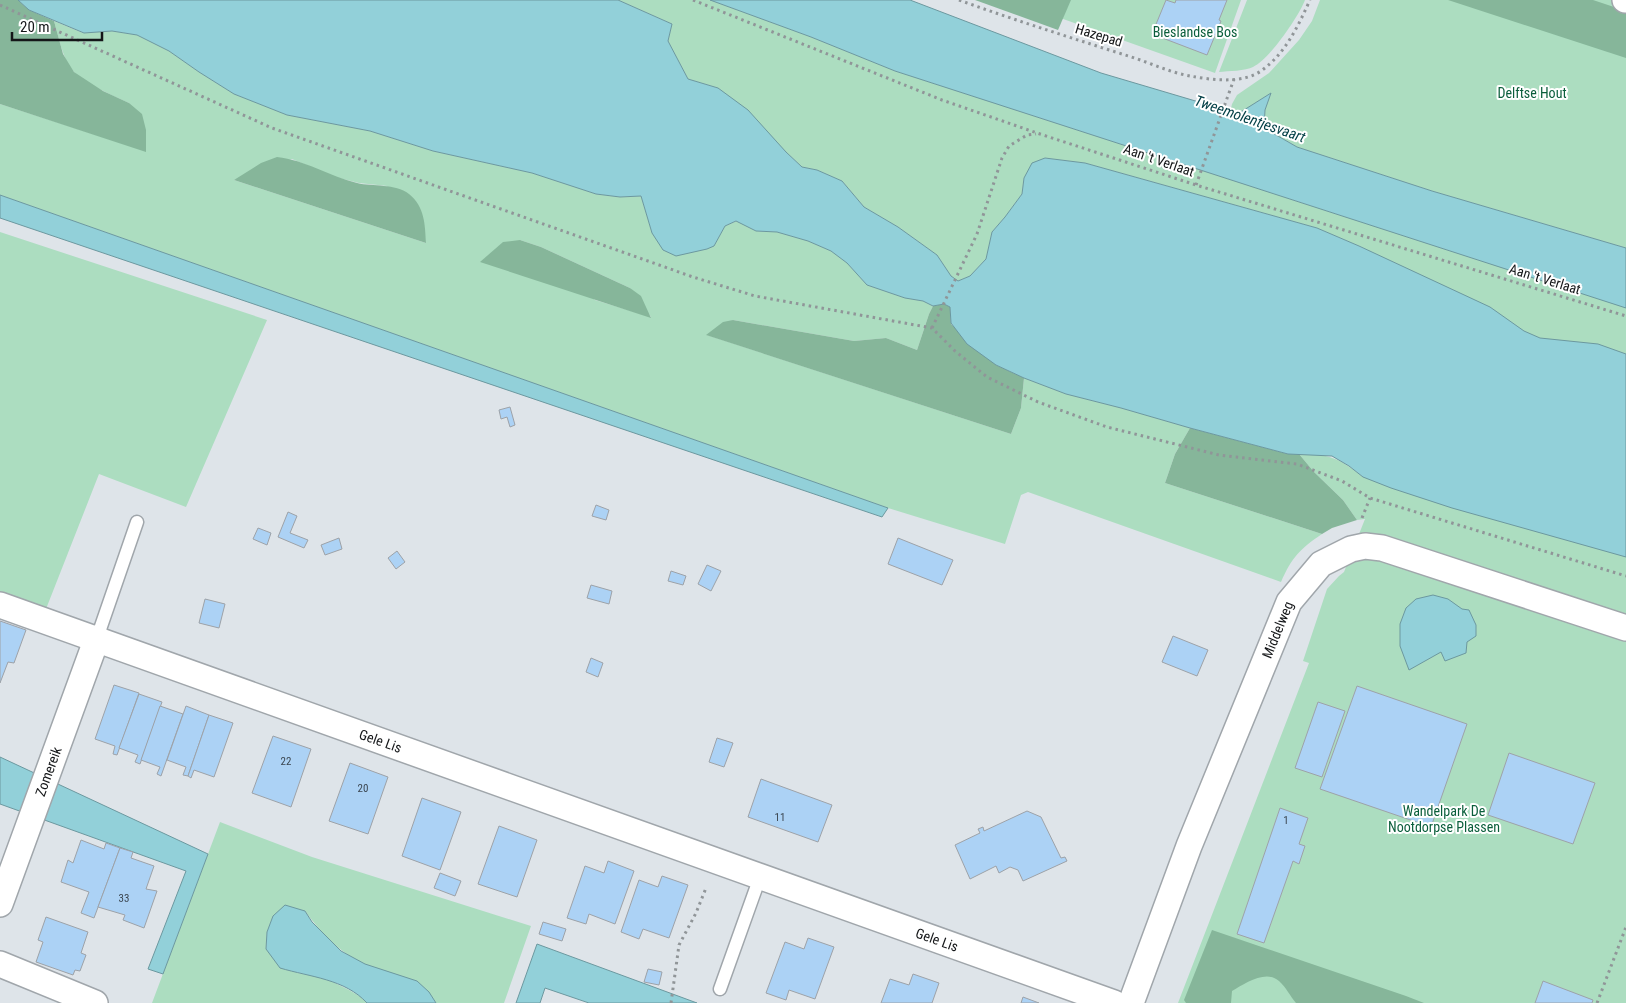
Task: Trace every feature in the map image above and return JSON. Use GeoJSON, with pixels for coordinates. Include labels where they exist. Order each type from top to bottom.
{"type":"FeatureCollection","features":[{"type":"Feature","properties":{"kind":"street","name":"Middelweg"},"geometry":{"type":"LineString","coordinates":[[1130,1003],[1189,846],[1289,602],[1321,564],[1351,549],[1365,546],[1382,548],[1626,628]]}},
{"type":"Feature","properties":{"kind":"street","name":"Gele Lis"},"geometry":{"type":"LineString","coordinates":[[0,605],[1114,1003]]}},
{"type":"Feature","properties":{"kind":"street","name":"Zomereik"},"geometry":{"type":"LineString","coordinates":[[0,904],[96,638]]}},
{"type":"Feature","properties":{"kind":"street"},"geometry":{"type":"LineString","coordinates":[[0,964],[95,1003]]}},
{"type":"Feature","properties":{"kind":"lane"},"geometry":{"type":"LineString","coordinates":[[96,638],[136,522]]}},
{"type":"Feature","properties":{"kind":"lane"},"geometry":{"type":"LineString","coordinates":[[720,989],[760,876]]}},
{"type":"Feature","properties":{"kind":"path","name":"Aan 't Verlaat"},"geometry":{"type":"LineString","coordinates":[[693,0],[942,100],[1040,134],[1196,185],[1626,316]]}},
{"type":"Feature","properties":{"kind":"path","name":"Hazepad"},"geometry":{"type":"LineString","coordinates":[[959,0],[1023,23],[1188,76],[1234,79],[1261,71],[1275,57],[1291,39],[1310,0]]}},
{"type":"Feature","properties":{"kind":"path"},"geometry":{"type":"LineString","coordinates":[[0,5],[272,128],[684,274],[755,296],[932,328],[955,351],[986,377],[1038,402],[1107,427],[1219,454],[1297,464],[1342,481],[1370,498],[1626,576]]}},
{"type":"Feature","properties":{"kind":"path"},"geometry":{"type":"LineString","coordinates":[[1196,185],[1234,79]]}},
{"type":"Feature","properties":{"kind":"path"},"geometry":{"type":"LineString","coordinates":[[932,328],[977,234],[996,177],[1009,146],[1027,135],[1040,134]]}},
{"type":"Feature","properties":{"kind":"path"},"geometry":{"type":"LineString","coordinates":[[671,1003],[680,945],[696,913],[716,861]]}},
{"type":"Feature","properties":{"kind":"path"},"geometry":{"type":"LineString","coordinates":[[1597,1003],[1626,927]]}},
{"type":"Feature","properties":{"kind":"green space"},"geometry":{"type":"Polygon","coordinates":[[[0,0],[18,0],[29,10],[54,21],[63,54],[74,72],[103,91],[129,103],[142,114],[146,130],[146,152],[0,104],[0,0]]]}},
{"type":"Feature","properties":{"kind":"green space","name":"Wandelpark De Nootdorpse Plassen"},"geometry":{"type":"Polygon","coordinates":[[[618,0],[710,0],[811,37],[895,71],[1448,250],[1626,305],[1626,1003],[1178,1003],[1309,663],[1303,661],[1327,589],[1344,572],[1365,519],[1357,520],[1343,500],[1314,472],[1299,454],[1334,458],[1363,477],[1439,285],[1317,228],[1085,163],[1045,158],[1024,178],[1022,194],[992,232],[986,259],[970,276],[958,281],[951,276],[937,255],[898,227],[864,207],[842,181],[817,170],[802,167],[718,88],[688,79],[668,41],[672,24],[618,0]]]}},
{"type":"Feature","properties":{"kind":"green space"},"geometry":{"type":"Polygon","coordinates":[[[975,0],[1071,0],[1058,30],[975,0]]]}},
{"type":"Feature","properties":{"kind":"green space","name":"Bieslandse Bos"},"geometry":{"type":"Polygon","coordinates":[[[1010,0],[1241,0],[1215,73],[1010,0]]]}},
{"type":"Feature","properties":{"kind":"green space"},"geometry":{"type":"Polygon","coordinates":[[[1247,0],[1305,0],[1283,37],[1260,63],[1237,71],[1219,72],[1247,0]]]}},
{"type":"Feature","properties":{"kind":"green space","name":"Delftse Hout"},"geometry":{"type":"Polygon","coordinates":[[[1320,0],[1626,0],[1626,248],[1432,191],[1297,147],[1264,128],[1265,110],[1271,93],[1237,115],[1230,113],[1237,95],[1269,73],[1299,40],[1312,21],[1320,0]]]}},
{"type":"Feature","properties":{"kind":"green space"},"geometry":{"type":"Polygon","coordinates":[[[1448,0],[1593,0],[1626,11],[1626,58],[1448,0]]]}},
{"type":"Feature","properties":{"kind":"green space"},"geometry":{"type":"Polygon","coordinates":[[[54,21],[83,33],[112,31],[137,35],[169,51],[234,94],[287,115],[370,131],[433,151],[532,173],[596,194],[620,197],[641,196],[652,233],[714,246],[725,226],[737,221],[756,231],[777,232],[808,241],[831,251],[847,263],[867,285],[905,298],[923,301],[933,306],[917,350],[886,338],[854,341],[733,320],[707,335],[1011,434],[1021,408],[1024,378],[1066,394],[1190,428],[1175,454],[1165,483],[1322,534],[1297,554],[1281,582],[1028,492],[1021,495],[1005,544],[888,508],[0,195],[0,104],[146,151],[129,103],[92,85],[74,72],[64,54],[54,21]],[[292,159],[234,180],[426,243],[387,186],[359,183],[335,177],[292,159]],[[520,240],[595,300],[651,317],[630,288],[541,247],[520,240]]]}},
{"type":"Feature","properties":{"kind":"green space"},"geometry":{"type":"Polygon","coordinates":[[[277,157],[297,161],[357,183],[397,188],[409,194],[421,210],[426,243],[234,180],[261,163],[277,157]]]}},
{"type":"Feature","properties":{"kind":"green space"},"geometry":{"type":"Polygon","coordinates":[[[0,232],[267,320],[186,507],[99,474],[46,609],[0,593],[0,232]]]}},
{"type":"Feature","properties":{"kind":"green space"},"geometry":{"type":"Polygon","coordinates":[[[520,240],[541,247],[630,288],[641,296],[651,318],[480,262],[503,242],[520,240]]]}},
{"type":"Feature","properties":{"kind":"green space"},"geometry":{"type":"Polygon","coordinates":[[[944,304],[950,307],[951,324],[996,365],[1024,378],[1021,408],[1011,434],[706,335],[723,322],[733,320],[854,341],[886,338],[917,350],[933,306],[944,304]]]}},
{"type":"Feature","properties":{"kind":"green space"},"geometry":{"type":"Polygon","coordinates":[[[1190,428],[1288,454],[1299,454],[1314,472],[1343,500],[1357,520],[1332,528],[1322,534],[1165,483],[1175,454],[1190,428]]]}},
{"type":"Feature","properties":{"kind":"green space"},"geometry":{"type":"Polygon","coordinates":[[[220,822],[312,857],[531,926],[504,1003],[436,1003],[429,993],[413,981],[364,964],[347,954],[317,927],[305,911],[273,916],[267,932],[266,949],[298,973],[325,978],[361,997],[367,1003],[152,1003],[220,822]]]}},
{"type":"Feature","properties":{"kind":"green space"},"geometry":{"type":"Polygon","coordinates":[[[1212,930],[1424,1003],[1296,1003],[1279,981],[1274,978],[1262,977],[1232,991],[1231,1003],[1186,1003],[1184,1000],[1212,930]]]}},
{"type":"Feature","properties":{"kind":"water"},"geometry":{"type":"Polygon","coordinates":[[[18,0],[618,0],[672,24],[668,41],[688,79],[718,88],[748,110],[802,167],[817,170],[842,181],[864,207],[898,227],[937,255],[951,276],[958,281],[970,276],[986,259],[992,232],[1022,194],[1024,178],[1032,163],[1045,158],[1085,163],[1317,228],[1490,307],[1524,331],[1540,338],[1598,344],[1626,354],[1626,557],[1452,508],[1391,488],[1363,477],[1332,456],[1288,454],[1066,394],[1024,378],[996,365],[967,344],[951,323],[950,307],[944,304],[933,306],[923,301],[905,298],[867,285],[847,263],[831,251],[808,241],[777,232],[756,231],[736,221],[725,226],[714,246],[676,256],[663,250],[652,233],[641,196],[620,197],[596,194],[532,173],[433,151],[370,131],[287,115],[234,94],[169,51],[137,35],[112,31],[84,33],[29,10],[18,0]]]}},
{"type":"Feature","properties":{"kind":"water","name":"Tweemolentjesvaart"},"geometry":{"type":"Polygon","coordinates":[[[710,0],[910,0],[1101,73],[1209,105],[1236,115],[1271,93],[1265,110],[1264,128],[1297,147],[1432,191],[1626,248],[1626,308],[895,71],[811,37],[710,0]]]}},
{"type":"Feature","properties":{"kind":"water"},"geometry":{"type":"Polygon","coordinates":[[[0,195],[888,508],[882,517],[0,218],[0,195]]]}},
{"type":"Feature","properties":{"kind":"water"},"geometry":{"type":"Polygon","coordinates":[[[1433,595],[1448,599],[1462,609],[1469,610],[1476,625],[1476,636],[1467,642],[1466,653],[1445,661],[1441,652],[1409,670],[1400,646],[1400,624],[1406,608],[1416,599],[1433,595]]]}},
{"type":"Feature","properties":{"kind":"water"},"geometry":{"type":"Polygon","coordinates":[[[0,757],[208,854],[163,974],[148,969],[186,871],[0,804],[0,757]]]}},
{"type":"Feature","properties":{"kind":"water"},"geometry":{"type":"Polygon","coordinates":[[[285,905],[305,911],[312,922],[341,951],[365,964],[417,981],[429,992],[436,1003],[367,1003],[358,995],[338,984],[280,968],[266,949],[267,932],[273,916],[285,905]]]}},
{"type":"Feature","properties":{"kind":"water"},"geometry":{"type":"Polygon","coordinates":[[[537,944],[697,1003],[589,1003],[545,988],[540,1003],[516,1003],[537,944]]]}},
{"type":"Feature","properties":{"kind":"building"},"geometry":{"type":"Polygon","coordinates":[[[1166,0],[1175,3],[1176,0],[1227,0],[1219,20],[1221,21],[1207,55],[1152,34],[1166,0]]]}},
{"type":"Feature","properties":{"kind":"building"},"geometry":{"type":"Polygon","coordinates":[[[510,407],[515,425],[510,427],[507,417],[501,419],[499,410],[510,407]]]}},
{"type":"Feature","properties":{"kind":"building"},"geometry":{"type":"Polygon","coordinates":[[[596,505],[609,510],[606,520],[592,516],[596,505]]]}},
{"type":"Feature","properties":{"kind":"building"},"geometry":{"type":"Polygon","coordinates":[[[288,512],[297,516],[290,533],[308,540],[304,548],[278,537],[288,512]]]}},
{"type":"Feature","properties":{"kind":"building"},"geometry":{"type":"Polygon","coordinates":[[[258,528],[271,533],[267,545],[253,539],[258,528]]]}},
{"type":"Feature","properties":{"kind":"building"},"geometry":{"type":"Polygon","coordinates":[[[339,538],[342,549],[325,555],[321,545],[339,538]]]}},
{"type":"Feature","properties":{"kind":"building"},"geometry":{"type":"Polygon","coordinates":[[[898,538],[953,560],[942,585],[888,564],[898,538]]]}},
{"type":"Feature","properties":{"kind":"building"},"geometry":{"type":"Polygon","coordinates":[[[397,551],[405,562],[396,569],[388,558],[397,551]]]}},
{"type":"Feature","properties":{"kind":"building"},"geometry":{"type":"Polygon","coordinates":[[[707,565],[721,571],[711,591],[698,584],[707,565]]]}},
{"type":"Feature","properties":{"kind":"building"},"geometry":{"type":"Polygon","coordinates":[[[671,571],[686,576],[683,585],[668,581],[671,571]]]}},
{"type":"Feature","properties":{"kind":"building"},"geometry":{"type":"Polygon","coordinates":[[[591,585],[612,591],[609,604],[587,598],[591,585]]]}},
{"type":"Feature","properties":{"kind":"building"},"geometry":{"type":"Polygon","coordinates":[[[205,599],[225,604],[219,628],[199,623],[205,599]]]}},
{"type":"Feature","properties":{"kind":"building"},"geometry":{"type":"Polygon","coordinates":[[[0,621],[26,630],[14,663],[8,662],[0,683],[0,621]]]}},
{"type":"Feature","properties":{"kind":"building"},"geometry":{"type":"Polygon","coordinates":[[[1173,636],[1208,650],[1197,676],[1162,662],[1173,636]]]}},
{"type":"Feature","properties":{"kind":"building"},"geometry":{"type":"Polygon","coordinates":[[[591,658],[603,663],[598,677],[586,672],[591,658]]]}},
{"type":"Feature","properties":{"kind":"building"},"geometry":{"type":"Polygon","coordinates":[[[114,685],[139,693],[117,755],[113,754],[115,746],[95,739],[114,685]]]}},
{"type":"Feature","properties":{"kind":"building"},"geometry":{"type":"Polygon","coordinates":[[[1357,686],[1467,724],[1431,827],[1320,789],[1357,686]]]}},
{"type":"Feature","properties":{"kind":"building"},"geometry":{"type":"Polygon","coordinates":[[[139,694],[162,702],[140,764],[135,762],[138,755],[119,748],[139,694]]]}},
{"type":"Feature","properties":{"kind":"building"},"geometry":{"type":"Polygon","coordinates":[[[1318,702],[1345,711],[1322,777],[1295,768],[1318,702]]]}},
{"type":"Feature","properties":{"kind":"building"},"geometry":{"type":"Polygon","coordinates":[[[160,706],[183,714],[161,776],[157,774],[160,767],[141,760],[160,706]]]}},
{"type":"Feature","properties":{"kind":"building"},"geometry":{"type":"Polygon","coordinates":[[[186,706],[209,715],[188,776],[183,775],[186,767],[167,760],[186,706]]]}},
{"type":"Feature","properties":{"kind":"building"},"geometry":{"type":"Polygon","coordinates":[[[209,715],[233,723],[214,777],[194,770],[191,778],[188,776],[209,715]]]}},
{"type":"Feature","properties":{"kind":"building"},"geometry":{"type":"Polygon","coordinates":[[[273,736],[311,749],[291,807],[252,793],[273,736]]]}},
{"type":"Feature","properties":{"kind":"building"},"geometry":{"type":"Polygon","coordinates":[[[717,738],[733,743],[724,767],[709,762],[717,738]]]}},
{"type":"Feature","properties":{"kind":"building"},"geometry":{"type":"Polygon","coordinates":[[[1509,753],[1595,783],[1573,844],[1488,815],[1509,753]]]}},
{"type":"Feature","properties":{"kind":"building"},"geometry":{"type":"Polygon","coordinates":[[[350,763],[388,777],[368,834],[329,821],[350,763]]]}},
{"type":"Feature","properties":{"kind":"building"},"geometry":{"type":"Polygon","coordinates":[[[761,779],[832,805],[818,842],[748,817],[761,779]]]}},
{"type":"Feature","properties":{"kind":"building"},"geometry":{"type":"Polygon","coordinates":[[[422,798],[461,812],[440,870],[402,856],[422,798]]]}},
{"type":"Feature","properties":{"kind":"building"},"geometry":{"type":"Polygon","coordinates":[[[1280,808],[1308,818],[1299,844],[1305,846],[1299,864],[1293,861],[1264,943],[1237,934],[1280,808]]]}},
{"type":"Feature","properties":{"kind":"building"},"geometry":{"type":"Polygon","coordinates":[[[1027,811],[1041,817],[1061,858],[1065,857],[1067,861],[1023,881],[1018,870],[1010,867],[999,873],[996,866],[970,879],[955,845],[980,833],[978,829],[983,827],[984,831],[1027,811]]]}},
{"type":"Feature","properties":{"kind":"building"},"geometry":{"type":"Polygon","coordinates":[[[499,826],[537,840],[517,897],[478,884],[499,826]]]}},
{"type":"Feature","properties":{"kind":"building"},"geometry":{"type":"Polygon","coordinates":[[[81,840],[104,849],[106,843],[120,848],[94,918],[81,913],[89,892],[61,882],[68,860],[73,863],[81,840]]]}},
{"type":"Feature","properties":{"kind":"building"},"geometry":{"type":"Polygon","coordinates":[[[120,848],[133,852],[131,858],[154,866],[146,889],[157,891],[144,928],[123,920],[125,915],[98,907],[120,848]]]}},
{"type":"Feature","properties":{"kind":"building"},"geometry":{"type":"Polygon","coordinates":[[[608,861],[634,871],[615,924],[589,914],[586,924],[567,918],[585,866],[604,873],[608,861]]]}},
{"type":"Feature","properties":{"kind":"building"},"geometry":{"type":"Polygon","coordinates":[[[440,873],[461,881],[455,896],[434,888],[440,873]]]}},
{"type":"Feature","properties":{"kind":"building"},"geometry":{"type":"Polygon","coordinates":[[[662,876],[688,885],[669,938],[643,929],[639,939],[621,932],[639,880],[658,887],[662,876]]]}},
{"type":"Feature","properties":{"kind":"building"},"geometry":{"type":"Polygon","coordinates":[[[46,917],[88,932],[81,953],[86,955],[80,971],[75,970],[73,975],[36,962],[43,942],[38,940],[46,917]]]}},
{"type":"Feature","properties":{"kind":"building"},"geometry":{"type":"Polygon","coordinates":[[[543,922],[566,929],[562,941],[539,934],[543,922]]]}},
{"type":"Feature","properties":{"kind":"building"},"geometry":{"type":"Polygon","coordinates":[[[808,938],[834,947],[815,999],[789,990],[786,1000],[766,993],[785,942],[804,949],[808,938]]]}},
{"type":"Feature","properties":{"kind":"building"},"geometry":{"type":"Polygon","coordinates":[[[648,969],[662,972],[659,985],[644,982],[648,969]]]}},
{"type":"Feature","properties":{"kind":"building"},"geometry":{"type":"Polygon","coordinates":[[[913,974],[939,983],[932,1003],[881,1003],[890,979],[909,985],[913,974]]]}},
{"type":"Feature","properties":{"kind":"building"},"geometry":{"type":"Polygon","coordinates":[[[1543,981],[1593,1000],[1592,1003],[1535,1003],[1543,981]]]}},
{"type":"Feature","properties":{"kind":"building"},"geometry":{"type":"Polygon","coordinates":[[[1023,997],[1039,1003],[1021,1003],[1023,997]]]}}]}
